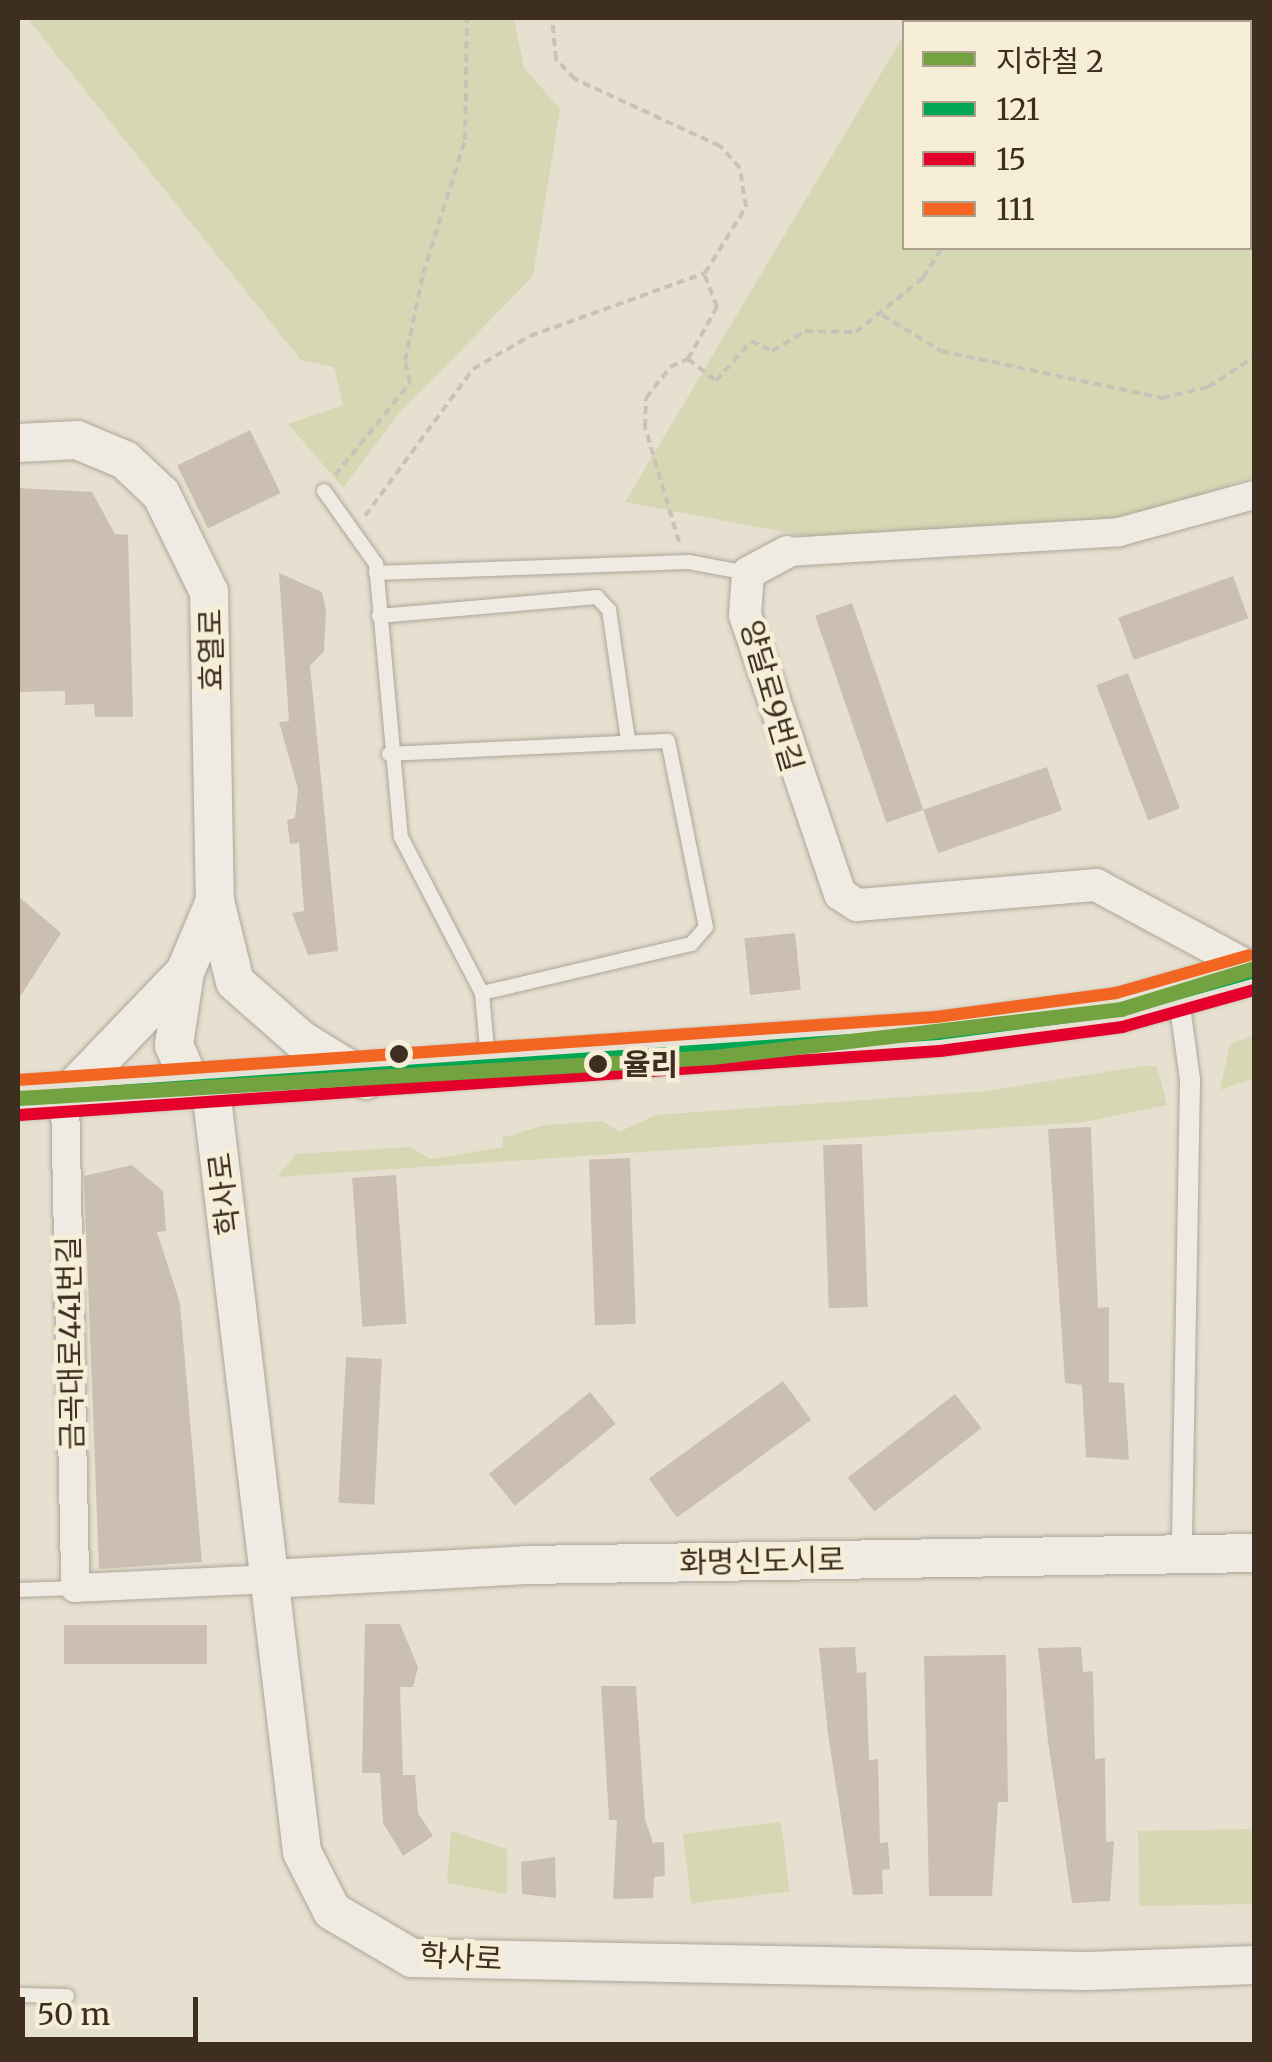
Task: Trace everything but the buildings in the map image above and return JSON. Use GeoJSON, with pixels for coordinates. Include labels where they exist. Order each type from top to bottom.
{"type":"FeatureCollection","features":[{"type":"Feature","properties":{"kind":"main road","name":"효열로"},"geometry":{"type":"LineString","coordinates":[[18,443],[77,440],[125,460],[161,494],[210,592],[215,901],[184,979]]}},
{"type":"Feature","properties":{"kind":"main road"},"geometry":{"type":"LineString","coordinates":[[215,901],[234,982]]}},
{"type":"Feature","properties":{"kind":"main road"},"geometry":{"type":"LineString","coordinates":[[65,1097],[184,979],[207,967],[234,982],[301,1040],[366,1080]]}},
{"type":"Feature","properties":{"kind":"main road"},"geometry":{"type":"LineString","coordinates":[[18,1098],[366,1080],[938,1034],[1120,1010],[1254,971]]}},
{"type":"Feature","properties":{"kind":"main road"},"geometry":{"type":"LineString","coordinates":[[184,979],[176,1059],[211,1090]]}},
{"type":"Feature","properties":{"kind":"main road","name":"학사로"},"geometry":{"type":"LineString","coordinates":[[211,1090],[302,1852],[332,1911],[412,1958],[1088,1971],[1254,1965]]}},
{"type":"Feature","properties":{"kind":"main road","name":"화명신도시로"},"geometry":{"type":"LineString","coordinates":[[270,1579],[1254,1554]]}},
{"type":"Feature","properties":{"kind":"street"},"geometry":{"type":"LineString","coordinates":[[748,573],[788,552],[1118,532],[1254,494]]}},
{"type":"Feature","properties":{"kind":"street","name":"양달로9번길"},"geometry":{"type":"LineString","coordinates":[[748,573],[745,615],[840,894],[857,906],[1096,884],[1198,936],[1254,971]]}},
{"type":"Feature","properties":{"kind":"street"},"geometry":{"type":"LineString","coordinates":[[1182,1554],[1190,1080],[1198,936]]}},
{"type":"Feature","properties":{"kind":"street","name":"금곡대로441번길"},"geometry":{"type":"LineString","coordinates":[[65,1097],[74,1588]]}},
{"type":"Feature","properties":{"kind":"street"},"geometry":{"type":"LineString","coordinates":[[74,1588],[270,1579]]}},
{"type":"Feature","properties":{"kind":"lane"},"geometry":{"type":"LineString","coordinates":[[324,491],[376,573],[389,754],[412,873],[452,924],[482,993],[488,1071]]}},
{"type":"Feature","properties":{"kind":"lane"},"geometry":{"type":"LineString","coordinates":[[376,573],[689,562],[748,573]]}},
{"type":"Feature","properties":{"kind":"lane"},"geometry":{"type":"LineString","coordinates":[[379,616],[598,596],[609,610],[628,740]]}},
{"type":"Feature","properties":{"kind":"lane"},"geometry":{"type":"LineString","coordinates":[[389,754],[628,740],[668,742],[706,927],[691,944],[482,993]]}},
{"type":"Feature","properties":{"kind":"lane"},"geometry":{"type":"LineString","coordinates":[[18,1590],[74,1588]]}},
{"type":"Feature","properties":{"kind":"lane"},"geometry":{"type":"LineString","coordinates":[[18,1994],[68,1996]]}},
{"type":"Feature","properties":{"kind":"path"},"geometry":{"type":"LineString","coordinates":[[324,491],[410,383],[405,361],[423,274],[465,140],[466,18]]}},
{"type":"Feature","properties":{"kind":"path"},"geometry":{"type":"LineString","coordinates":[[354,533],[450,398],[496,350],[705,272],[746,208],[740,168],[720,146],[575,79],[556,59],[552,18]]}},
{"type":"Feature","properties":{"kind":"path"},"geometry":{"type":"LineString","coordinates":[[688,359],[716,381],[751,341],[772,351],[806,331],[839,336],[882,315],[940,250]]}},
{"type":"Feature","properties":{"kind":"path"},"geometry":{"type":"LineString","coordinates":[[689,562],[648,461],[646,398],[688,359],[717,307],[705,272]]}},
{"type":"Feature","properties":{"kind":"path"},"geometry":{"type":"LineString","coordinates":[[882,315],[941,350],[1162,398],[1208,387],[1254,357]]}},
{"type":"Feature","properties":{"kind":"green space"},"geometry":{"type":"Polygon","coordinates":[[[27,18],[514,18],[524,68],[560,109],[533,276],[395,418],[343,488],[288,424],[343,405],[334,367],[301,360],[27,18]]]}},
{"type":"Feature","properties":{"kind":"green space"},"geometry":{"type":"Polygon","coordinates":[[[915,18],[1254,18],[1254,476],[1144,516],[811,537],[625,502],[902,38],[902,250],[1252,250],[1252,20],[915,18]]]}},
{"type":"Feature","properties":{"kind":"green space"},"geometry":{"type":"Polygon","coordinates":[[[1254,1035],[1254,1078],[1220,1090],[1230,1044],[1254,1035]]]}},
{"type":"Feature","properties":{"kind":"green space"},"geometry":{"type":"Polygon","coordinates":[[[1157,1066],[1167,1105],[1084,1122],[277,1177],[296,1154],[410,1147],[431,1159],[503,1147],[502,1138],[545,1125],[603,1121],[619,1132],[656,1115],[987,1091],[1157,1066]]]}},
{"type":"Feature","properties":{"kind":"green space"},"geometry":{"type":"Polygon","coordinates":[[[781,1822],[790,1891],[691,1904],[683,1834],[781,1822]]]}},
{"type":"Feature","properties":{"kind":"green space"},"geometry":{"type":"Polygon","coordinates":[[[1252,1829],[1253,1904],[1139,1906],[1138,1831],[1252,1829]]]}},
{"type":"Feature","properties":{"kind":"green space"},"geometry":{"type":"Polygon","coordinates":[[[451,1831],[507,1849],[507,1894],[447,1883],[451,1831]]]}},
{"type":"Feature","properties":{"kind":"metro line","name":"2"},"geometry":{"type":"LineString","coordinates":[[18,1098],[713,1057],[1121,1009],[1254,968]]}},
{"type":"Feature","properties":{"kind":"transit line","name":"111"},"geometry":{"type":"LineString","coordinates":[[18,1080],[936,1017],[1116,993],[1249,955]]}},
{"type":"Feature","properties":{"kind":"transit line","name":"121"},"geometry":{"type":"LineString","coordinates":[[18,1098],[938,1034],[1120,1010],[1254,972]]}},
{"type":"Feature","properties":{"kind":"transit line","name":"15"},"geometry":{"type":"LineString","coordinates":[[19,1115],[940,1051],[1122,1027],[1254,990]]}},
{"type":"Feature","properties":{"kind":"place","name":"율리"},"geometry":{"type":"Point","coordinates":[598,1064]}}]}
